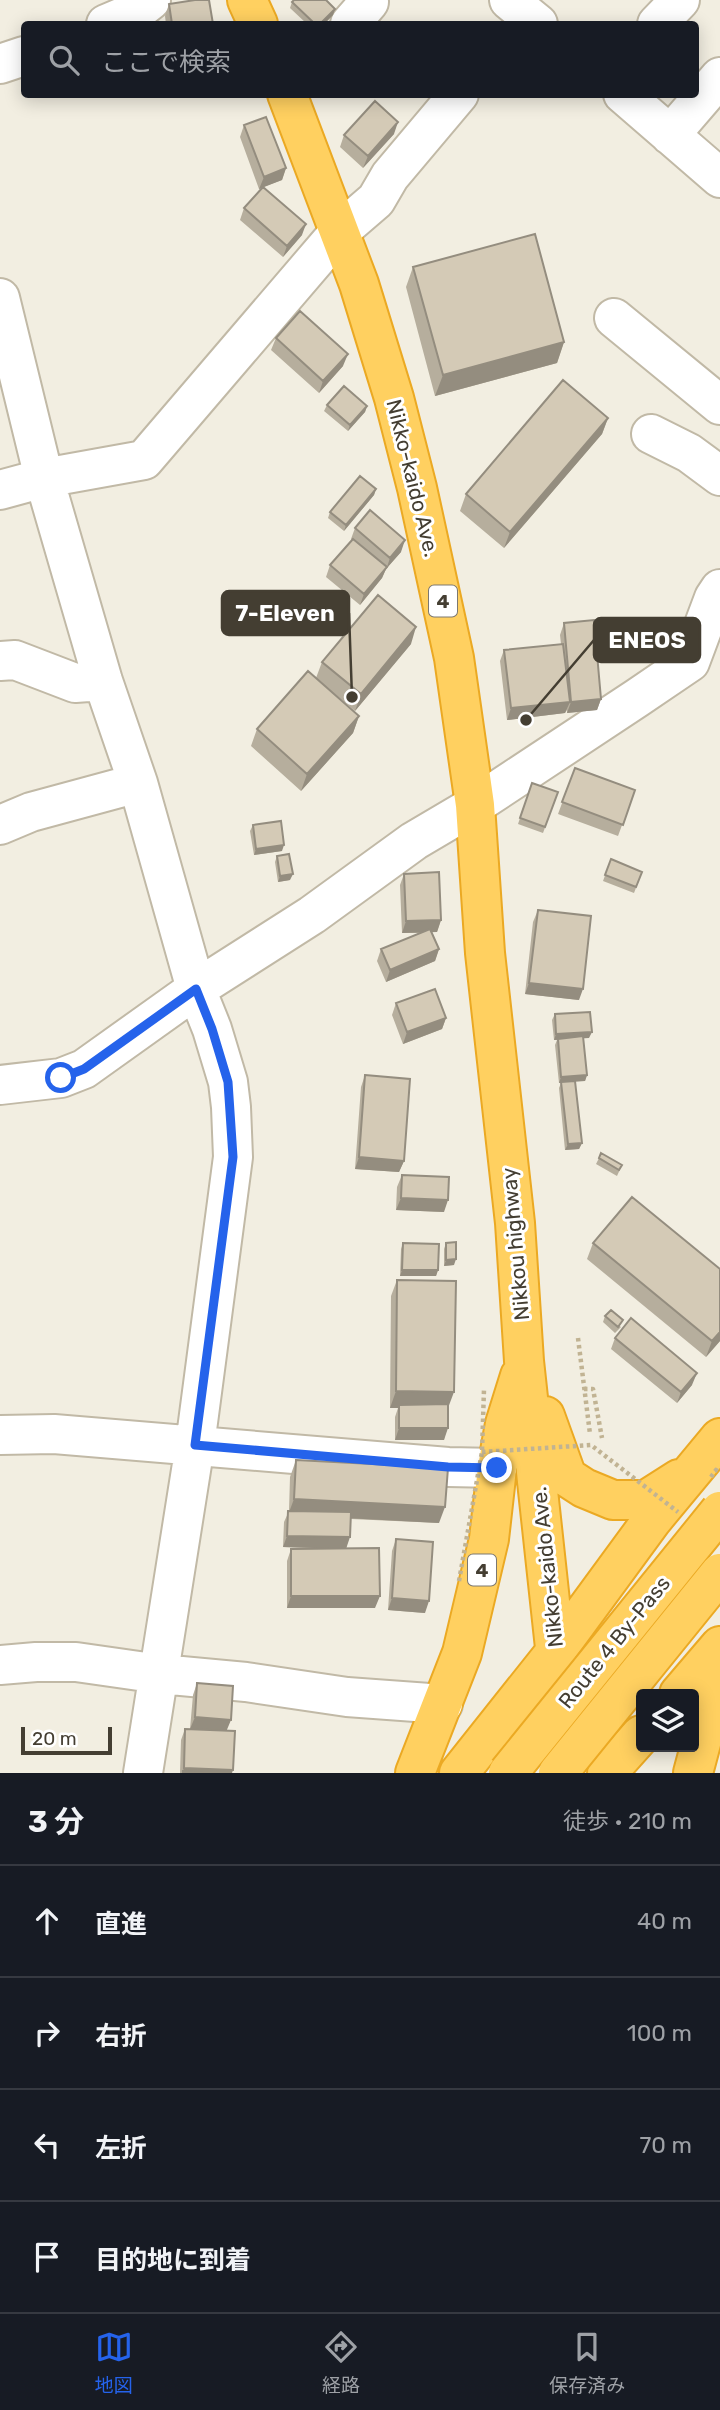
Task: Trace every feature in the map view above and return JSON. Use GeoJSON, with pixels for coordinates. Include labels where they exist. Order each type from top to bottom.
{"type":"FeatureCollection","features":[{"type":"Feature","properties":{"kind":"highway"},"geometry":{"type":"LineString","coordinates":[[247,0],[257,21]]}},
{"type":"Feature","properties":{"kind":"highway","name":"Nikko-kaido Ave."},"geometry":{"type":"LineString","coordinates":[[290,98],[359,284],[394,398],[417,488],[454,658],[475,805],[485,954],[515,1223],[524,1361],[568,1773]]}},
{"type":"Feature","properties":{"kind":"highway"},"geometry":{"type":"LineString","coordinates":[[524,1361],[567,1477],[583,1488],[613,1500],[646,1500],[705,1490]]}},
{"type":"Feature","properties":{"kind":"highway","name":"4"},"geometry":{"type":"LineString","coordinates":[[415,1773],[462,1653],[489,1539],[489,1460],[505,1424],[524,1361]]}},
{"type":"Feature","properties":{"kind":"highway"},"geometry":{"type":"LineString","coordinates":[[459,1773],[556,1651],[652,1520],[705,1490],[720,1438]]}},
{"type":"Feature","properties":{"kind":"highway","name":"Route 4 By-Pass"},"geometry":{"type":"LineString","coordinates":[[508,1773],[705,1490]]}},
{"type":"Feature","properties":{"kind":"highway","name":"Route 4 By-Pass"},"geometry":{"type":"LineString","coordinates":[[558,1773],[720,1573]]}},
{"type":"Feature","properties":{"kind":"highway"},"geometry":{"type":"LineString","coordinates":[[682,1689],[720,1646]]}},
{"type":"Feature","properties":{"kind":"highway"},"geometry":{"type":"LineString","coordinates":[[694,1773],[720,1672]]}},
{"type":"Feature","properties":{"kind":"highway"},"geometry":{"type":"LineString","coordinates":[[607,1773],[636,1741]]}},
{"type":"Feature","properties":{"kind":"street"},"geometry":{"type":"LineString","coordinates":[[113,21],[151,0]]}},
{"type":"Feature","properties":{"kind":"street"},"geometry":{"type":"LineString","coordinates":[[660,21],[680,0]]}},
{"type":"Feature","properties":{"kind":"street"},"geometry":{"type":"LineString","coordinates":[[0,64],[21,57]]}},
{"type":"Feature","properties":{"kind":"street"},"geometry":{"type":"LineString","coordinates":[[670,135],[720,76]]}},
{"type":"Feature","properties":{"kind":"street"},"geometry":{"type":"LineString","coordinates":[[0,491],[44,478],[144,460],[340,231],[376,200],[390,176],[456,98]]}},
{"type":"Feature","properties":{"kind":"street"},"geometry":{"type":"LineString","coordinates":[[628,98],[720,178]]}},
{"type":"Feature","properties":{"kind":"street"},"geometry":{"type":"LineString","coordinates":[[0,298],[44,478],[103,681],[138,783],[196,989],[212,1029],[228,1082],[233,1157],[195,1445],[143,1773]]}},
{"type":"Feature","properties":{"kind":"street"},"geometry":{"type":"LineString","coordinates":[[614,318],[720,405]]}},
{"type":"Feature","properties":{"kind":"street"},"geometry":{"type":"LineString","coordinates":[[651,434],[690,453],[720,476]]}},
{"type":"Feature","properties":{"kind":"street"},"geometry":{"type":"LineString","coordinates":[[0,1085],[61,1078],[84,1069],[196,989],[312,915],[414,841],[475,805],[690,662],[714,598],[720,589]]}},
{"type":"Feature","properties":{"kind":"street"},"geometry":{"type":"LineString","coordinates":[[0,661],[15,660],[75,683],[103,681]]}},
{"type":"Feature","properties":{"kind":"street"},"geometry":{"type":"LineString","coordinates":[[0,825],[31,811],[138,783]]}},
{"type":"Feature","properties":{"kind":"street"},"geometry":{"type":"LineString","coordinates":[[0,1435],[54,1434],[448,1467],[489,1460]]}},
{"type":"Feature","properties":{"kind":"street"},"geometry":{"type":"LineString","coordinates":[[0,1665],[76,1662],[347,1697],[443,1704]]}},
{"type":"Feature","properties":{"kind":"path"},"geometry":{"type":"LineString","coordinates":[[578,1338],[591,1445]]}},
{"type":"Feature","properties":{"kind":"path"},"geometry":{"type":"LineString","coordinates":[[459,1581],[489,1460],[484,1389]]}},
{"type":"Feature","properties":{"kind":"path"},"geometry":{"type":"LineString","coordinates":[[584,1389],[593,1389],[602,1438]]}},
{"type":"Feature","properties":{"kind":"path"},"geometry":{"type":"LineString","coordinates":[[489,1460],[591,1445],[705,1490]]}},
{"type":"Feature","properties":{"kind":"building"},"geometry":{"type":"Polygon","coordinates":[[[209,0],[212,21],[172,21],[169,4],[209,0]]]}},
{"type":"Feature","properties":{"kind":"building"},"geometry":{"type":"Polygon","coordinates":[[[326,0],[335,9],[323,21],[312,21],[292,2],[326,0]]]}},
{"type":"Feature","properties":{"kind":"building"},"geometry":{"type":"Polygon","coordinates":[[[375,101],[398,122],[368,156],[344,135],[375,101]]]}},
{"type":"Feature","properties":{"kind":"building"},"geometry":{"type":"Polygon","coordinates":[[[266,117],[286,168],[264,177],[244,125],[266,117]]]}},
{"type":"Feature","properties":{"kind":"building"},"geometry":{"type":"Polygon","coordinates":[[[263,187],[306,224],[287,246],[244,208],[263,187]]]}},
{"type":"Feature","properties":{"kind":"building"},"geometry":{"type":"Polygon","coordinates":[[[535,234],[564,342],[443,375],[413,267],[535,234]]]}},
{"type":"Feature","properties":{"kind":"building"},"geometry":{"type":"Polygon","coordinates":[[[300,311],[348,354],[323,381],[276,338],[300,311]]]}},
{"type":"Feature","properties":{"kind":"building"},"geometry":{"type":"Polygon","coordinates":[[[563,380],[608,418],[510,532],[466,494],[563,380]]]}},
{"type":"Feature","properties":{"kind":"building"},"geometry":{"type":"Polygon","coordinates":[[[344,386],[367,406],[350,425],[327,405],[344,386]]]}},
{"type":"Feature","properties":{"kind":"building"},"geometry":{"type":"Polygon","coordinates":[[[360,476],[376,489],[346,525],[330,512],[360,476]]]}},
{"type":"Feature","properties":{"kind":"building"},"geometry":{"type":"Polygon","coordinates":[[[370,510],[405,540],[390,558],[355,528],[370,510]]]}},
{"type":"Feature","properties":{"kind":"building"},"geometry":{"type":"Polygon","coordinates":[[[353,539],[387,567],[364,594],[330,565],[353,539]]]}},
{"type":"Feature","properties":{"kind":"building"},"geometry":{"type":"Polygon","coordinates":[[[378,595],[416,627],[361,694],[322,662],[378,595]]]}},
{"type":"Feature","properties":{"kind":"building"},"geometry":{"type":"Polygon","coordinates":[[[594,620],[601,699],[571,702],[564,623],[594,620]]]}},
{"type":"Feature","properties":{"kind":"building"},"geometry":{"type":"Polygon","coordinates":[[[563,644],[570,702],[511,708],[504,650],[563,644]]]}},
{"type":"Feature","properties":{"kind":"building"},"geometry":{"type":"Polygon","coordinates":[[[308,671],[359,716],[307,774],[257,729],[308,671]]]}},
{"type":"Feature","properties":{"kind":"building"},"geometry":{"type":"Polygon","coordinates":[[[575,768],[635,790],[623,825],[562,802],[575,768]]]}},
{"type":"Feature","properties":{"kind":"building"},"geometry":{"type":"Polygon","coordinates":[[[532,783],[558,792],[545,827],[520,818],[532,783]]]}},
{"type":"Feature","properties":{"kind":"building"},"geometry":{"type":"Polygon","coordinates":[[[281,821],[284,845],[256,849],[253,825],[281,821]]]}},
{"type":"Feature","properties":{"kind":"building"},"geometry":{"type":"Polygon","coordinates":[[[289,854],[293,874],[280,876],[277,856],[289,854]]]}},
{"type":"Feature","properties":{"kind":"building"},"geometry":{"type":"Polygon","coordinates":[[[611,859],[642,872],[636,887],[605,875],[611,859]]]}},
{"type":"Feature","properties":{"kind":"building"},"geometry":{"type":"Polygon","coordinates":[[[439,872],[441,920],[406,921],[404,874],[439,872]]]}},
{"type":"Feature","properties":{"kind":"building"},"geometry":{"type":"Polygon","coordinates":[[[538,910],[591,916],[583,989],[529,983],[538,910]]]}},
{"type":"Feature","properties":{"kind":"building"},"geometry":{"type":"Polygon","coordinates":[[[430,929],[439,949],[390,970],[381,949],[430,929]]]}},
{"type":"Feature","properties":{"kind":"building"},"geometry":{"type":"Polygon","coordinates":[[[435,989],[446,1018],[407,1032],[396,1003],[435,989]]]}},
{"type":"Feature","properties":{"kind":"building"},"geometry":{"type":"Polygon","coordinates":[[[590,1012],[592,1032],[556,1034],[555,1014],[590,1012]]]}},
{"type":"Feature","properties":{"kind":"building"},"geometry":{"type":"Polygon","coordinates":[[[583,1036],[587,1075],[561,1077],[558,1039],[583,1036]]]}},
{"type":"Feature","properties":{"kind":"building"},"geometry":{"type":"Polygon","coordinates":[[[365,1075],[410,1079],[404,1161],[359,1157],[365,1075]]]}},
{"type":"Feature","properties":{"kind":"building"},"geometry":{"type":"Polygon","coordinates":[[[575,1081],[582,1143],[568,1144],[561,1082],[575,1081]]]}},
{"type":"Feature","properties":{"kind":"building"},"geometry":{"type":"Polygon","coordinates":[[[601,1153],[622,1165],[619,1170],[599,1158],[601,1153]]]}},
{"type":"Feature","properties":{"kind":"building"},"geometry":{"type":"Polygon","coordinates":[[[402,1175],[449,1177],[448,1200],[401,1198],[402,1175]]]}},
{"type":"Feature","properties":{"kind":"building"},"geometry":{"type":"Polygon","coordinates":[[[632,1197],[720,1269],[720,1332],[712,1341],[593,1243],[632,1197]]]}},
{"type":"Feature","properties":{"kind":"building"},"geometry":{"type":"Polygon","coordinates":[[[456,1242],[456,1259],[446,1260],[446,1243],[456,1242]]]}},
{"type":"Feature","properties":{"kind":"building"},"geometry":{"type":"Polygon","coordinates":[[[403,1243],[439,1244],[438,1270],[402,1270],[403,1243]]]}},
{"type":"Feature","properties":{"kind":"building"},"geometry":{"type":"Polygon","coordinates":[[[397,1280],[456,1281],[454,1392],[396,1391],[397,1280]]]}},
{"type":"Feature","properties":{"kind":"building"},"geometry":{"type":"Polygon","coordinates":[[[611,1310],[623,1320],[618,1327],[605,1316],[611,1310]]]}},
{"type":"Feature","properties":{"kind":"building"},"geometry":{"type":"Polygon","coordinates":[[[631,1318],[697,1373],[681,1392],[615,1338],[631,1318]]]}},
{"type":"Feature","properties":{"kind":"building"},"geometry":{"type":"Polygon","coordinates":[[[448,1404],[448,1428],[399,1428],[399,1405],[448,1404]]]}},
{"type":"Feature","properties":{"kind":"building"},"geometry":{"type":"Polygon","coordinates":[[[296,1460],[448,1468],[445,1507],[294,1499],[296,1460]]]}},
{"type":"Feature","properties":{"kind":"building"},"geometry":{"type":"Polygon","coordinates":[[[288,1511],[351,1512],[350,1537],[287,1536],[288,1511]]]}},
{"type":"Feature","properties":{"kind":"building"},"geometry":{"type":"Polygon","coordinates":[[[396,1539],[433,1542],[429,1601],[392,1598],[396,1539]]]}},
{"type":"Feature","properties":{"kind":"building"},"geometry":{"type":"Polygon","coordinates":[[[379,1548],[380,1596],[291,1596],[291,1549],[379,1548]]]}},
{"type":"Feature","properties":{"kind":"building"},"geometry":{"type":"Polygon","coordinates":[[[197,1683],[233,1686],[231,1720],[195,1717],[197,1683]]]}},
{"type":"Feature","properties":{"kind":"building"},"geometry":{"type":"Polygon","coordinates":[[[185,1729],[235,1731],[233,1770],[184,1768],[185,1729]]]}},
{"type":"Feature","properties":{"kind":"place","name":"7-Eleven"},"geometry":{"type":"Point","coordinates":[352,697]}},
{"type":"Feature","properties":{"kind":"place","name":"ENEOS"},"geometry":{"type":"Point","coordinates":[526,720]}},
{"type":"Feature","properties":{"kind":"route"},"geometry":{"type":"LineString","coordinates":[[61,1078],[84,1069],[196,989],[212,1029],[228,1082],[233,1157],[195,1445],[448,1467],[497,1468]]}}]}
